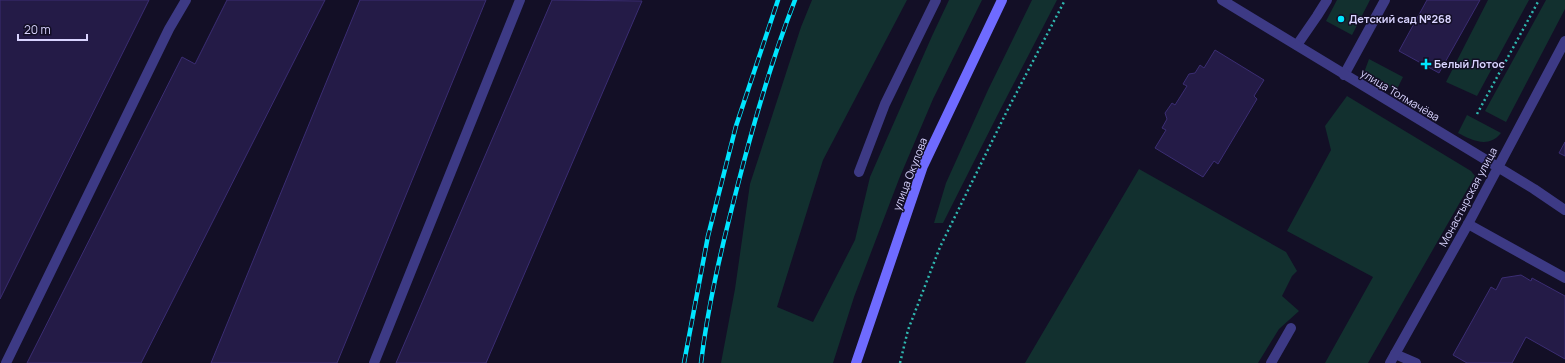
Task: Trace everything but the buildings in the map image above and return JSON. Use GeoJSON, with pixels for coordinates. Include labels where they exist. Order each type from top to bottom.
{"type":"FeatureCollection","features":[{"type":"Feature","properties":{"kind":"main road","name":"улица Окулова"},"geometry":{"type":"LineString","coordinates":[[856,363],[923,166],[1002,0]]}},
{"type":"Feature","properties":{"kind":"street"},"geometry":{"type":"LineString","coordinates":[[6,363],[169,29],[186,0]]}},
{"type":"Feature","properties":{"kind":"street"},"geometry":{"type":"LineString","coordinates":[[374,363],[520,0]]}},
{"type":"Feature","properties":{"kind":"street"},"geometry":{"type":"LineString","coordinates":[[859,172],[885,104],[936,0]]}},
{"type":"Feature","properties":{"kind":"street","name":"улица Толмачёва"},"geometry":{"type":"LineString","coordinates":[[1222,0],[1565,210]]}},
{"type":"Feature","properties":{"kind":"street"},"geometry":{"type":"LineString","coordinates":[[1297,45],[1327,0]]}},
{"type":"Feature","properties":{"kind":"street"},"geometry":{"type":"LineString","coordinates":[[1344,75],[1385,0]]}},
{"type":"Feature","properties":{"kind":"street","name":"Монастырская улица"},"geometry":{"type":"LineString","coordinates":[[1392,359],[1468,224],[1565,41]]}},
{"type":"Feature","properties":{"kind":"street"},"geometry":{"type":"LineString","coordinates":[[1468,224],[1565,278]]}},
{"type":"Feature","properties":{"kind":"street"},"geometry":{"type":"LineString","coordinates":[[1271,363],[1291,328]]}},
{"type":"Feature","properties":{"kind":"street"},"geometry":{"type":"LineString","coordinates":[[1392,359],[1416,363]]}},
{"type":"Feature","properties":{"kind":"path"},"geometry":{"type":"LineString","coordinates":[[900,363],[908,330],[940,247],[1008,109],[1065,0]]}},
{"type":"Feature","properties":{"kind":"path"},"geometry":{"type":"LineString","coordinates":[[1477,114],[1540,0]]}},
{"type":"Feature","properties":{"kind":"green space"},"geometry":{"type":"Polygon","coordinates":[[[812,0],[907,0],[823,160],[777,307],[813,322],[855,240],[870,177],[949,0],[982,0],[933,99],[899,179],[854,297],[833,363],[721,363],[735,289],[750,184],[801,27],[812,0]]]}},
{"type":"Feature","properties":{"kind":"green space"},"geometry":{"type":"Polygon","coordinates":[[[1032,0],[1057,0],[943,223],[934,223],[946,183],[988,90],[1032,0]]]}},
{"type":"Feature","properties":{"kind":"green space","name":"Детский сад №268"},"geometry":{"type":"Polygon","coordinates":[[[1337,0],[1370,0],[1352,35],[1326,21],[1337,0]]]}},
{"type":"Feature","properties":{"kind":"green space"},"geometry":{"type":"Polygon","coordinates":[[[1488,0],[1529,0],[1477,96],[1446,82],[1488,0]]]}},
{"type":"Feature","properties":{"kind":"green space"},"geometry":{"type":"Polygon","coordinates":[[[1546,0],[1565,0],[1565,9],[1506,122],[1485,111],[1546,0]]]}},
{"type":"Feature","properties":{"kind":"green space"},"geometry":{"type":"Polygon","coordinates":[[[1369,59],[1403,77],[1396,91],[1368,75],[1365,70],[1369,59]]]}},
{"type":"Feature","properties":{"kind":"green space"},"geometry":{"type":"Polygon","coordinates":[[[1347,96],[1471,171],[1475,176],[1368,363],[1325,363],[1373,277],[1287,231],[1331,150],[1325,126],[1347,96]]]}},
{"type":"Feature","properties":{"kind":"green space"},"geometry":{"type":"Polygon","coordinates":[[[1467,115],[1501,133],[1491,141],[1480,142],[1458,133],[1467,115]]]}},
{"type":"Feature","properties":{"kind":"green space"},"geometry":{"type":"Polygon","coordinates":[[[1139,169],[1286,252],[1297,271],[1292,276],[1282,296],[1299,311],[1279,329],[1258,363],[1025,363],[1139,169]]]}},
{"type":"Feature","properties":{"kind":"railway"},"geometry":{"type":"LineString","coordinates":[[684,363],[708,236],[736,126],[778,0]]}},
{"type":"Feature","properties":{"kind":"railway"},"geometry":{"type":"LineString","coordinates":[[701,363],[707,319],[716,275],[743,164],[770,70],[795,0]]}},
{"type":"Feature","properties":{"kind":"place","name":"Детский сад №268"},"geometry":{"type":"Point","coordinates":[1341,19]}},
{"type":"Feature","properties":{"kind":"place","name":"Белый Лотос"},"geometry":{"type":"Point","coordinates":[1426,64]}}]}
